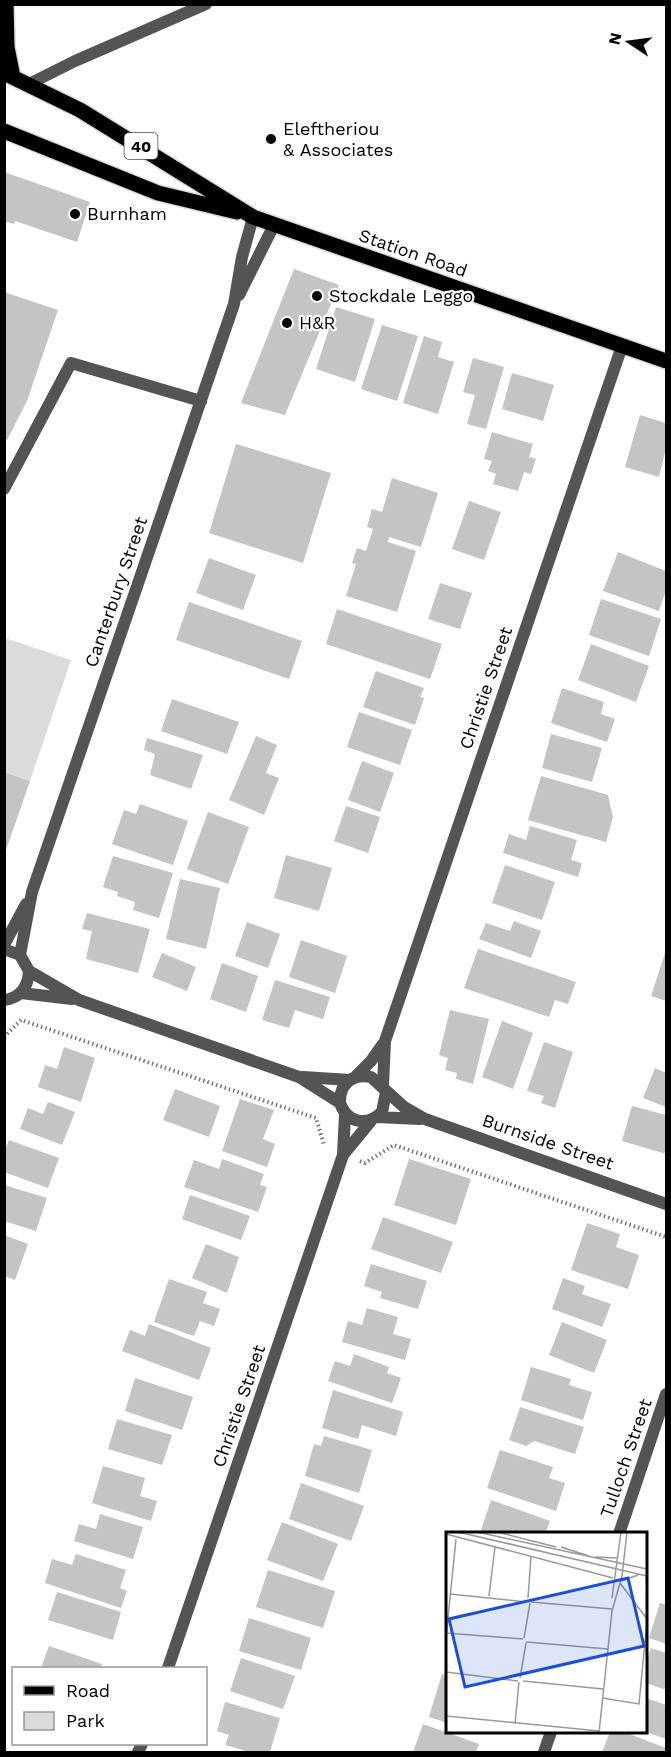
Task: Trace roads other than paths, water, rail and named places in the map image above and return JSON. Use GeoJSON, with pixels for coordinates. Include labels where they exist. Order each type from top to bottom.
{"type":"FeatureCollection","features":[{"type":"Feature","properties":{"kind":"main road"},"geometry":{"type":"LineString","coordinates":[[6,4],[9,75]]}},
{"type":"Feature","properties":{"kind":"main road","name":"Station Road"},"geometry":{"type":"LineString","coordinates":[[9,75],[146,150],[251,216]]}},
{"type":"Feature","properties":{"kind":"main road","name":"Station Road"},"geometry":{"type":"LineString","coordinates":[[4,131],[158,194],[251,216],[666,361]]}},
{"type":"Feature","properties":{"kind":"street"},"geometry":{"type":"LineString","coordinates":[[29,84],[206,4]]}},
{"type":"Feature","properties":{"kind":"street","name":"Canterbury Street"},"geometry":{"type":"LineString","coordinates":[[234,304],[251,216]]}},
{"type":"Feature","properties":{"kind":"street","name":"Canterbury Street"},"geometry":{"type":"LineString","coordinates":[[20,955],[32,892],[234,304],[274,225]]}},
{"type":"Feature","properties":{"kind":"street","name":"Christie Street"},"geometry":{"type":"LineString","coordinates":[[353,1078],[372,1061],[385,1041],[622,346]]}},
{"type":"Feature","properties":{"kind":"street"},"geometry":{"type":"LineString","coordinates":[[4,489],[71,363],[201,400]]}},
{"type":"Feature","properties":{"kind":"street","name":"Canterbury Street"},"geometry":{"type":"LineString","coordinates":[[4,945],[32,892]]}},
{"type":"Feature","properties":{"kind":"street"},"geometry":{"type":"LineString","coordinates":[[4,949],[20,955],[29,971],[79,1000],[299,1077],[343,1108],[357,1121],[374,1119],[385,1106],[384,1089],[371,1077],[299,1077]]}},
{"type":"Feature","properties":{"kind":"street"},"geometry":{"type":"LineString","coordinates":[[21,993],[26,986],[29,971]]}},
{"type":"Feature","properties":{"kind":"street"},"geometry":{"type":"LineString","coordinates":[[5,1000],[21,993],[79,1000]]}},
{"type":"Feature","properties":{"kind":"street","name":"Christie Street"},"geometry":{"type":"LineString","coordinates":[[384,1089],[385,1041]]}},
{"type":"Feature","properties":{"kind":"street"},"geometry":{"type":"LineString","coordinates":[[343,1108],[342,1090],[353,1078]]}},
{"type":"Feature","properties":{"kind":"street","name":"Burnside Street"},"geometry":{"type":"LineString","coordinates":[[384,1089],[425,1119],[664,1201]]}},
{"type":"Feature","properties":{"kind":"street","name":"Christie Street"},"geometry":{"type":"LineString","coordinates":[[168,1667],[343,1155],[343,1108]]}},
{"type":"Feature","properties":{"kind":"street","name":"Christie Street"},"geometry":{"type":"LineString","coordinates":[[343,1155],[374,1119]]}},
{"type":"Feature","properties":{"kind":"street","name":"Burnside Street"},"geometry":{"type":"LineString","coordinates":[[374,1119],[425,1119]]}},
{"type":"Feature","properties":{"kind":"street","name":"Tulloch Street"},"geometry":{"type":"LineString","coordinates":[[619,1532],[666,1394]]}},
{"type":"Feature","properties":{"kind":"street"},"geometry":{"type":"LineString","coordinates":[[544,1752],[550,1733]]}},
{"type":"Feature","properties":{"kind":"place","name":"Eleftheriou & Associates"},"geometry":{"type":"Point","coordinates":[271,139]}},
{"type":"Feature","properties":{"kind":"place","name":"Burnham"},"geometry":{"type":"Point","coordinates":[75,214]}},
{"type":"Feature","properties":{"kind":"place","name":"Stockdale Leggo"},"geometry":{"type":"Point","coordinates":[317,296]}},
{"type":"Feature","properties":{"kind":"place","name":"H&R"},"geometry":{"type":"Point","coordinates":[287,323]}}]}
